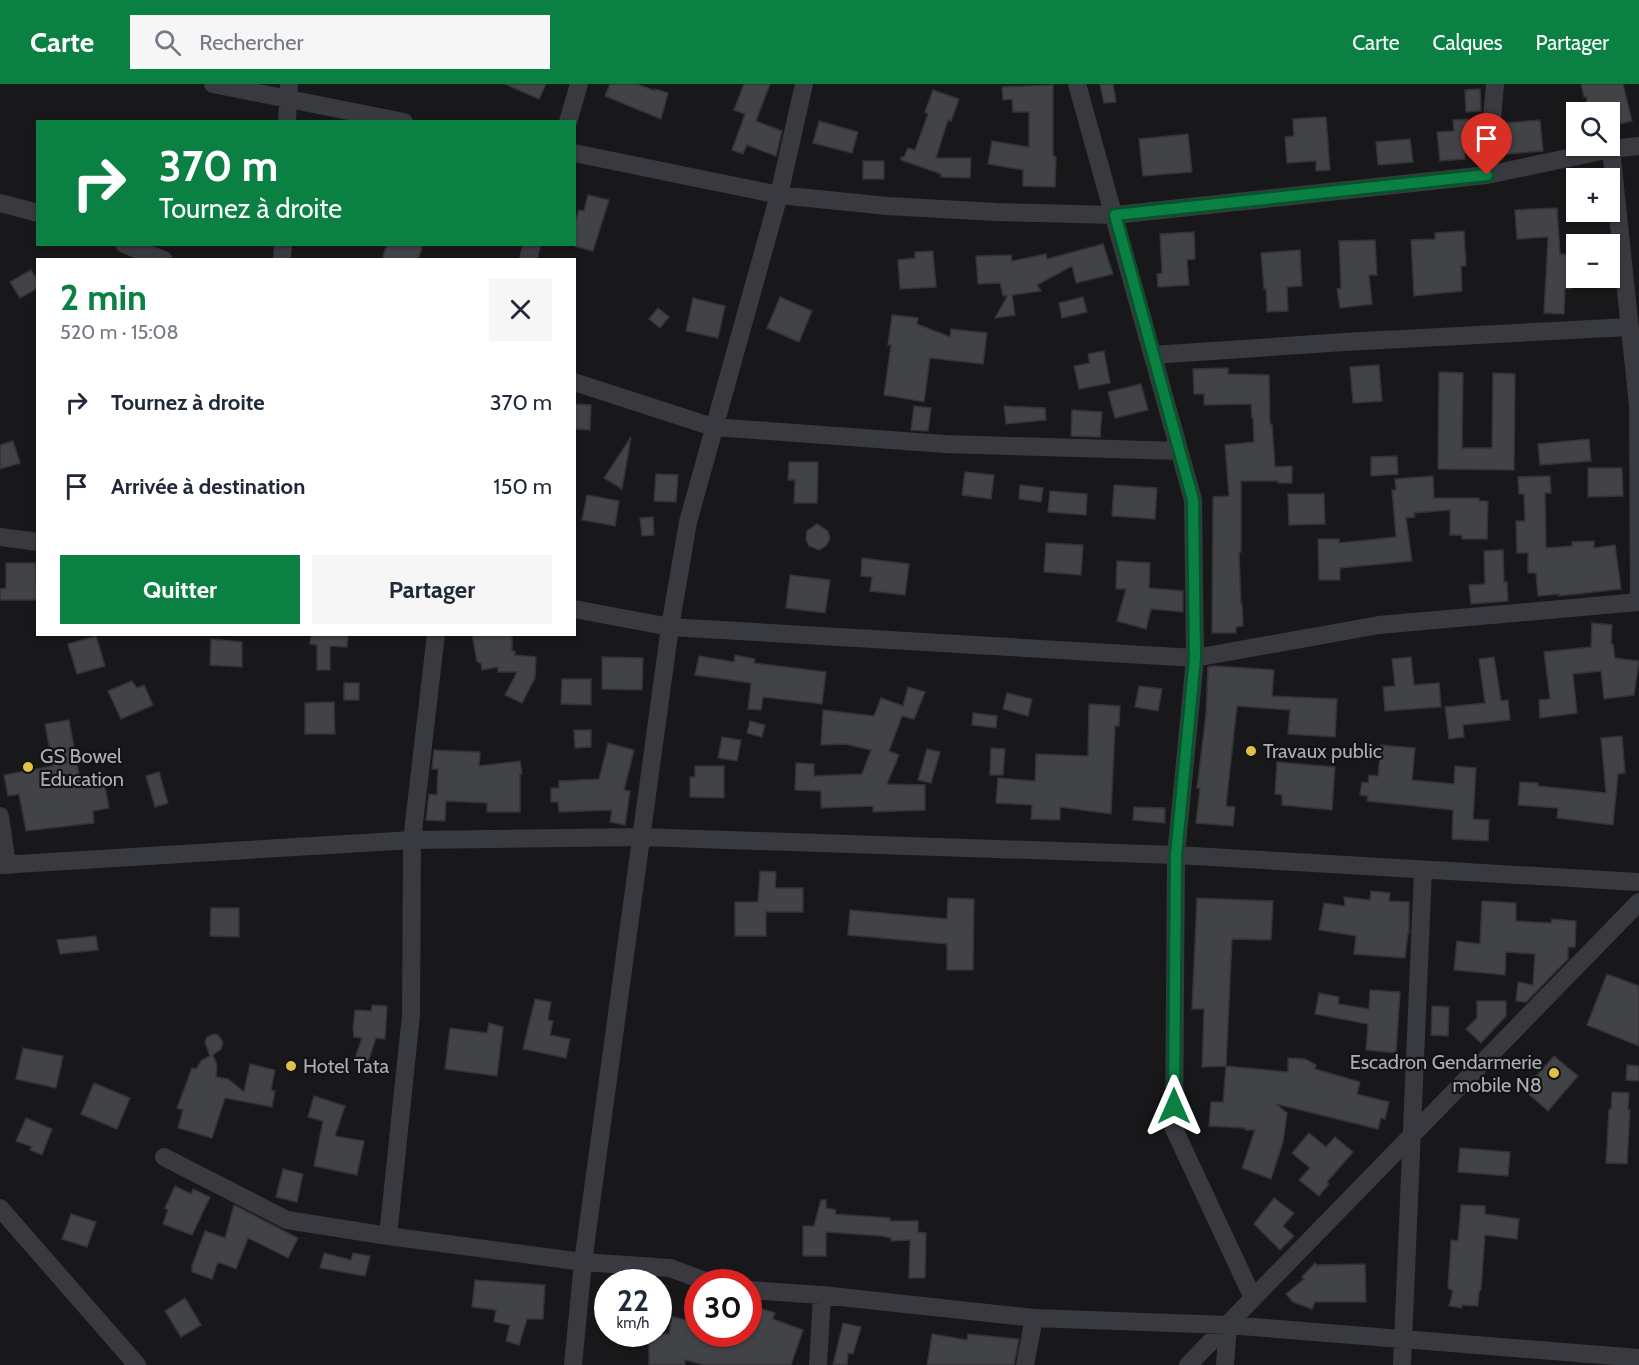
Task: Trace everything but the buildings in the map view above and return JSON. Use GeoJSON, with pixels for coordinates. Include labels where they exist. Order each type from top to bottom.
{"type":"FeatureCollection","features":[{"type":"Feature","properties":{"kind":"street"},"geometry":{"type":"LineString","coordinates":[[213,84],[288,91],[397,120]]}},
{"type":"Feature","properties":{"kind":"street"},"geometry":{"type":"LineString","coordinates":[[569,120],[579,84]]}},
{"type":"Feature","properties":{"kind":"street"},"geometry":{"type":"LineString","coordinates":[[573,1365],[583,1262],[670,627],[687,522],[779,195],[804,84]]}},
{"type":"Feature","properties":{"kind":"street"},"geometry":{"type":"LineString","coordinates":[[1077,84],[1193,500],[1195,658],[1176,855],[1174,1129],[1253,1298]]}},
{"type":"Feature","properties":{"kind":"street"},"geometry":{"type":"LineString","coordinates":[[1487,175],[1495,84]]}},
{"type":"Feature","properties":{"kind":"street"},"geometry":{"type":"LineString","coordinates":[[287,120],[288,91]]}},
{"type":"Feature","properties":{"kind":"street"},"geometry":{"type":"LineString","coordinates":[[1620,148],[1639,146]]}},
{"type":"Feature","properties":{"kind":"street"},"geometry":{"type":"LineString","coordinates":[[576,153],[779,195],[887,206],[1115,215],[1487,175],[1578,156]]}},
{"type":"Feature","properties":{"kind":"street"},"geometry":{"type":"LineString","coordinates":[[576,609],[670,627],[1195,658],[1379,625],[1639,602],[1638,405],[1612,156]]}},
{"type":"Feature","properties":{"kind":"street"},"geometry":{"type":"LineString","coordinates":[[0,203],[36,212]]}},
{"type":"Feature","properties":{"kind":"street"},"geometry":{"type":"LineString","coordinates":[[129,246],[159,258]]}},
{"type":"Feature","properties":{"kind":"street"},"geometry":{"type":"LineString","coordinates":[[1153,355],[1629,327]]}},
{"type":"Feature","properties":{"kind":"street"},"geometry":{"type":"LineString","coordinates":[[576,383],[713,427],[945,444],[1179,451]]}},
{"type":"Feature","properties":{"kind":"street"},"geometry":{"type":"LineString","coordinates":[[0,537],[36,542]]}},
{"type":"Feature","properties":{"kind":"street"},"geometry":{"type":"LineString","coordinates":[[388,1236],[411,1016],[412,840],[436,636]]}},
{"type":"Feature","properties":{"kind":"street"},"geometry":{"type":"LineString","coordinates":[[0,816],[3,865],[412,840],[641,837],[1176,855],[1639,882]]}},
{"type":"Feature","properties":{"kind":"street"},"geometry":{"type":"LineString","coordinates":[[1402,1365],[1423,870]]}},
{"type":"Feature","properties":{"kind":"street"},"geometry":{"type":"LineString","coordinates":[[1188,1365],[1639,902]]}},
{"type":"Feature","properties":{"kind":"street"},"geometry":{"type":"LineString","coordinates":[[164,1157],[287,1220],[583,1262],[670,1268],[684,1273]]}},
{"type":"Feature","properties":{"kind":"street"},"geometry":{"type":"LineString","coordinates":[[0,1208],[137,1365]]}},
{"type":"Feature","properties":{"kind":"street"},"geometry":{"type":"LineString","coordinates":[[762,1291],[822,1295],[1034,1318],[1228,1325],[1639,1358]]}},
{"type":"Feature","properties":{"kind":"street"},"geometry":{"type":"LineString","coordinates":[[818,1365],[822,1295]]}},
{"type":"Feature","properties":{"kind":"street"},"geometry":{"type":"LineString","coordinates":[[1025,1365],[1034,1318]]}},
{"type":"Feature","properties":{"kind":"street"},"geometry":{"type":"LineString","coordinates":[[1225,1365],[1228,1325]]}},
{"type":"Feature","properties":{"kind":"place","name":"Travaux public"},"geometry":{"type":"Point","coordinates":[1251,751]}},
{"type":"Feature","properties":{"kind":"place","name":"GS Bowel Education"},"geometry":{"type":"Point","coordinates":[28,767]}},
{"type":"Feature","properties":{"kind":"place","name":"Hotel Tata"},"geometry":{"type":"Point","coordinates":[291,1066]}},
{"type":"Feature","properties":{"kind":"place","name":"Escadron Gendarmerie mobile N8"},"geometry":{"type":"Point","coordinates":[1554,1073]}},
{"type":"Feature","properties":{"kind":"route"},"geometry":{"type":"LineString","coordinates":[[1174,1106],[1176,855],[1195,658],[1193,500],[1115,215],[1487,175]]}}]}
